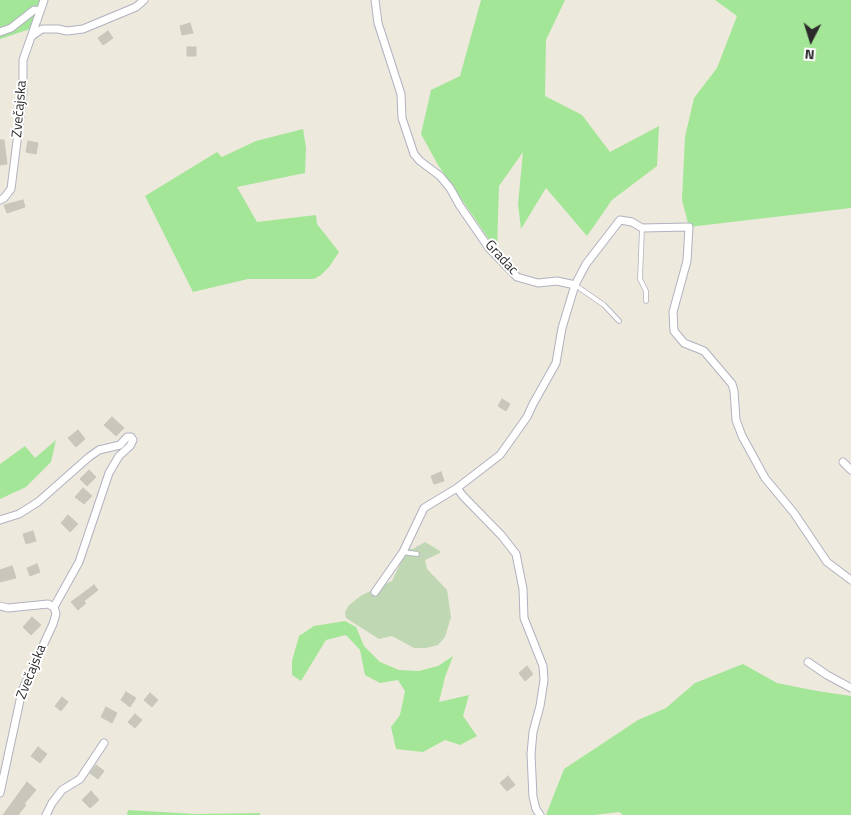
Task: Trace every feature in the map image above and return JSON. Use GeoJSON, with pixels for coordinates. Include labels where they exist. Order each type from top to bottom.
{"type":"FeatureCollection","features":[{"type":"Feature","properties":{"kind":"street","name":"Zvečajska"},"geometry":{"type":"LineString","coordinates":[[0,200],[4,198],[10,189],[23,93],[23,60],[44,0]]}},
{"type":"Feature","properties":{"kind":"street"},"geometry":{"type":"LineString","coordinates":[[32,37],[42,29],[83,29],[136,6],[144,0]]}},
{"type":"Feature","properties":{"kind":"street","name":"Gradac"},"geometry":{"type":"LineString","coordinates":[[375,0],[378,23],[401,94],[402,118],[414,154],[440,176],[450,188],[489,248],[517,277],[538,283],[557,281],[575,285]]}},
{"type":"Feature","properties":{"kind":"street"},"geometry":{"type":"LineString","coordinates":[[0,32],[11,28],[34,10],[39,12]]}},
{"type":"Feature","properties":{"kind":"street"},"geometry":{"type":"LineString","coordinates":[[375,592],[403,552],[424,508],[457,488],[500,455],[528,417],[533,404],[556,363],[562,328],[575,285],[586,264],[620,220],[632,222],[642,228],[689,227],[687,261],[673,312],[674,331],[684,344],[704,351],[732,384],[736,420],[742,436],[765,478],[794,513],[827,562],[851,580]]}},
{"type":"Feature","properties":{"kind":"street","name":"Zvečajska"},"geometry":{"type":"LineString","coordinates":[[0,520],[19,514],[38,502],[89,456],[100,450],[120,445],[127,437],[131,437],[130,446],[119,456],[109,473],[79,562],[54,607],[56,614],[53,624],[22,690],[0,793]]}},
{"type":"Feature","properties":{"kind":"street"},"geometry":{"type":"LineString","coordinates":[[844,462],[851,470]]}},
{"type":"Feature","properties":{"kind":"street"},"geometry":{"type":"LineString","coordinates":[[457,488],[502,536],[516,554],[523,589],[524,618],[530,629],[532,642],[539,652],[543,666],[544,680],[533,732],[531,754],[533,797],[536,809],[540,815]]}},
{"type":"Feature","properties":{"kind":"street"},"geometry":{"type":"LineString","coordinates":[[0,606],[8,608],[48,604],[54,607]]}},
{"type":"Feature","properties":{"kind":"street"},"geometry":{"type":"LineString","coordinates":[[808,662],[851,688]]}},
{"type":"Feature","properties":{"kind":"street"},"geometry":{"type":"LineString","coordinates":[[46,815],[62,790],[80,779],[104,743]]}},
{"type":"Feature","properties":{"kind":"lane"},"geometry":{"type":"LineString","coordinates":[[642,228],[640,279],[646,291],[646,301]]}},
{"type":"Feature","properties":{"kind":"lane"},"geometry":{"type":"LineString","coordinates":[[575,285],[604,306],[619,321]]}},
{"type":"Feature","properties":{"kind":"lane"},"geometry":{"type":"LineString","coordinates":[[403,552],[417,554]]}},
{"type":"Feature","properties":{"kind":"path"},"geometry":{"type":"LineString","coordinates":[[417,546],[431,548],[428,556],[417,554],[417,546]]}},
{"type":"Feature","properties":{"kind":"green space"},"geometry":{"type":"Polygon","coordinates":[[[0,0],[47,0],[30,29],[0,39],[0,0]]]}},
{"type":"Feature","properties":{"kind":"green space"},"geometry":{"type":"Polygon","coordinates":[[[481,0],[565,0],[546,40],[545,96],[582,115],[610,152],[659,126],[657,166],[612,200],[587,236],[546,188],[521,229],[518,204],[523,152],[499,186],[497,251],[438,165],[421,134],[431,90],[460,76],[481,0]]]}},
{"type":"Feature","properties":{"kind":"green space"},"geometry":{"type":"Polygon","coordinates":[[[715,0],[851,0],[851,208],[689,227],[682,200],[685,137],[694,98],[717,68],[737,16],[715,0]]]}},
{"type":"Feature","properties":{"kind":"green space"},"geometry":{"type":"Polygon","coordinates":[[[303,129],[306,148],[305,173],[237,187],[257,222],[316,215],[317,224],[339,252],[329,267],[314,279],[248,279],[193,292],[145,196],[217,152],[222,157],[256,141],[303,129]]]}},
{"type":"Feature","properties":{"kind":"green space"},"geometry":{"type":"Polygon","coordinates":[[[56,440],[51,462],[26,487],[0,499],[0,464],[25,446],[35,458],[56,440]]]}},
{"type":"Feature","properties":{"kind":"green space"},"geometry":{"type":"Polygon","coordinates":[[[425,542],[440,551],[440,553],[425,560],[427,569],[447,590],[451,617],[445,637],[438,645],[414,648],[392,636],[379,639],[346,618],[345,612],[349,605],[362,595],[392,581],[407,549],[413,549],[425,542]]]}},
{"type":"Feature","properties":{"kind":"green space"},"geometry":{"type":"Polygon","coordinates":[[[345,621],[356,627],[364,646],[380,662],[399,670],[419,671],[438,666],[453,656],[445,677],[439,702],[469,695],[463,716],[477,736],[460,745],[445,740],[423,752],[396,749],[391,727],[400,715],[405,691],[398,680],[380,683],[365,675],[360,650],[346,635],[326,640],[301,681],[292,675],[292,661],[299,636],[314,626],[345,621]]]}},
{"type":"Feature","properties":{"kind":"green space"},"geometry":{"type":"Polygon","coordinates":[[[743,664],[777,683],[851,696],[851,815],[623,815],[619,812],[594,815],[546,815],[564,769],[638,720],[666,708],[695,683],[743,664]]]}},
{"type":"Feature","properties":{"kind":"green space"},"geometry":{"type":"Polygon","coordinates":[[[128,810],[196,814],[260,813],[260,815],[127,815],[128,810]]]}},
{"type":"Feature","properties":{"kind":"building"},"geometry":{"type":"Polygon","coordinates":[[[190,23],[193,33],[182,35],[180,26],[190,23]]]}},
{"type":"Feature","properties":{"kind":"building"},"geometry":{"type":"Polygon","coordinates":[[[108,31],[113,38],[103,45],[98,38],[108,31]]]}},
{"type":"Feature","properties":{"kind":"building"},"geometry":{"type":"Polygon","coordinates":[[[187,47],[196,47],[196,56],[187,56],[187,47]]]}},
{"type":"Feature","properties":{"kind":"building"},"geometry":{"type":"Polygon","coordinates":[[[0,140],[4,140],[7,164],[0,165],[0,140]]]}},
{"type":"Feature","properties":{"kind":"building"},"geometry":{"type":"Polygon","coordinates":[[[28,141],[38,143],[36,154],[26,152],[28,141]]]}},
{"type":"Feature","properties":{"kind":"building"},"geometry":{"type":"Polygon","coordinates":[[[23,200],[25,207],[7,213],[4,205],[23,200]]]}},
{"type":"Feature","properties":{"kind":"building"},"geometry":{"type":"Polygon","coordinates":[[[502,399],[510,404],[506,411],[498,406],[502,399]]]}},
{"type":"Feature","properties":{"kind":"building"},"geometry":{"type":"Polygon","coordinates":[[[112,417],[124,428],[116,436],[104,425],[112,417]]]}},
{"type":"Feature","properties":{"kind":"building"},"geometry":{"type":"Polygon","coordinates":[[[78,430],[85,439],[76,447],[68,438],[78,430]]]}},
{"type":"Feature","properties":{"kind":"building"},"geometry":{"type":"Polygon","coordinates":[[[89,470],[96,477],[87,486],[80,479],[89,470]]]}},
{"type":"Feature","properties":{"kind":"building"},"geometry":{"type":"Polygon","coordinates":[[[441,472],[444,481],[434,484],[431,476],[441,472]]]}},
{"type":"Feature","properties":{"kind":"building"},"geometry":{"type":"Polygon","coordinates":[[[83,488],[92,496],[84,504],[75,497],[83,488]]]}},
{"type":"Feature","properties":{"kind":"building"},"geometry":{"type":"Polygon","coordinates":[[[68,515],[78,524],[70,532],[61,523],[68,515]]]}},
{"type":"Feature","properties":{"kind":"building"},"geometry":{"type":"Polygon","coordinates":[[[33,531],[36,541],[26,544],[23,534],[33,531]]]}},
{"type":"Feature","properties":{"kind":"building"},"geometry":{"type":"Polygon","coordinates":[[[37,564],[40,572],[30,576],[27,568],[37,564]]]}},
{"type":"Feature","properties":{"kind":"building"},"geometry":{"type":"Polygon","coordinates":[[[12,566],[16,578],[0,582],[0,570],[12,566]]]}},
{"type":"Feature","properties":{"kind":"building"},"geometry":{"type":"Polygon","coordinates":[[[94,585],[98,590],[84,601],[86,603],[78,610],[71,602],[94,585]]]}},
{"type":"Feature","properties":{"kind":"building"},"geometry":{"type":"Polygon","coordinates":[[[32,617],[41,625],[31,635],[23,627],[32,617]]]}},
{"type":"Feature","properties":{"kind":"building"},"geometry":{"type":"Polygon","coordinates":[[[527,666],[533,674],[525,681],[519,673],[527,666]]]}},
{"type":"Feature","properties":{"kind":"building"},"geometry":{"type":"Polygon","coordinates":[[[126,692],[136,698],[130,707],[121,700],[126,692]]]}},
{"type":"Feature","properties":{"kind":"building"},"geometry":{"type":"Polygon","coordinates":[[[150,693],[158,700],[152,707],[144,700],[150,693]]]}},
{"type":"Feature","properties":{"kind":"building"},"geometry":{"type":"Polygon","coordinates":[[[62,697],[68,702],[61,711],[55,706],[62,697]]]}},
{"type":"Feature","properties":{"kind":"building"},"geometry":{"type":"Polygon","coordinates":[[[106,707],[117,713],[112,723],[101,717],[106,707]]]}},
{"type":"Feature","properties":{"kind":"building"},"geometry":{"type":"Polygon","coordinates":[[[135,714],[142,720],[135,728],[128,722],[135,714]]]}},
{"type":"Feature","properties":{"kind":"building"},"geometry":{"type":"Polygon","coordinates":[[[38,747],[47,754],[40,763],[31,756],[38,747]]]}},
{"type":"Feature","properties":{"kind":"building"},"geometry":{"type":"Polygon","coordinates":[[[96,765],[104,771],[98,779],[90,773],[96,765]]]}},
{"type":"Feature","properties":{"kind":"building"},"geometry":{"type":"Polygon","coordinates":[[[508,776],[515,785],[507,791],[500,783],[508,776]]]}},
{"type":"Feature","properties":{"kind":"building"},"geometry":{"type":"Polygon","coordinates":[[[27,782],[36,790],[24,804],[26,805],[18,815],[3,815],[27,782]]]}},
{"type":"Feature","properties":{"kind":"building"},"geometry":{"type":"Polygon","coordinates":[[[91,791],[99,800],[90,808],[82,800],[91,791]]]}}]}
